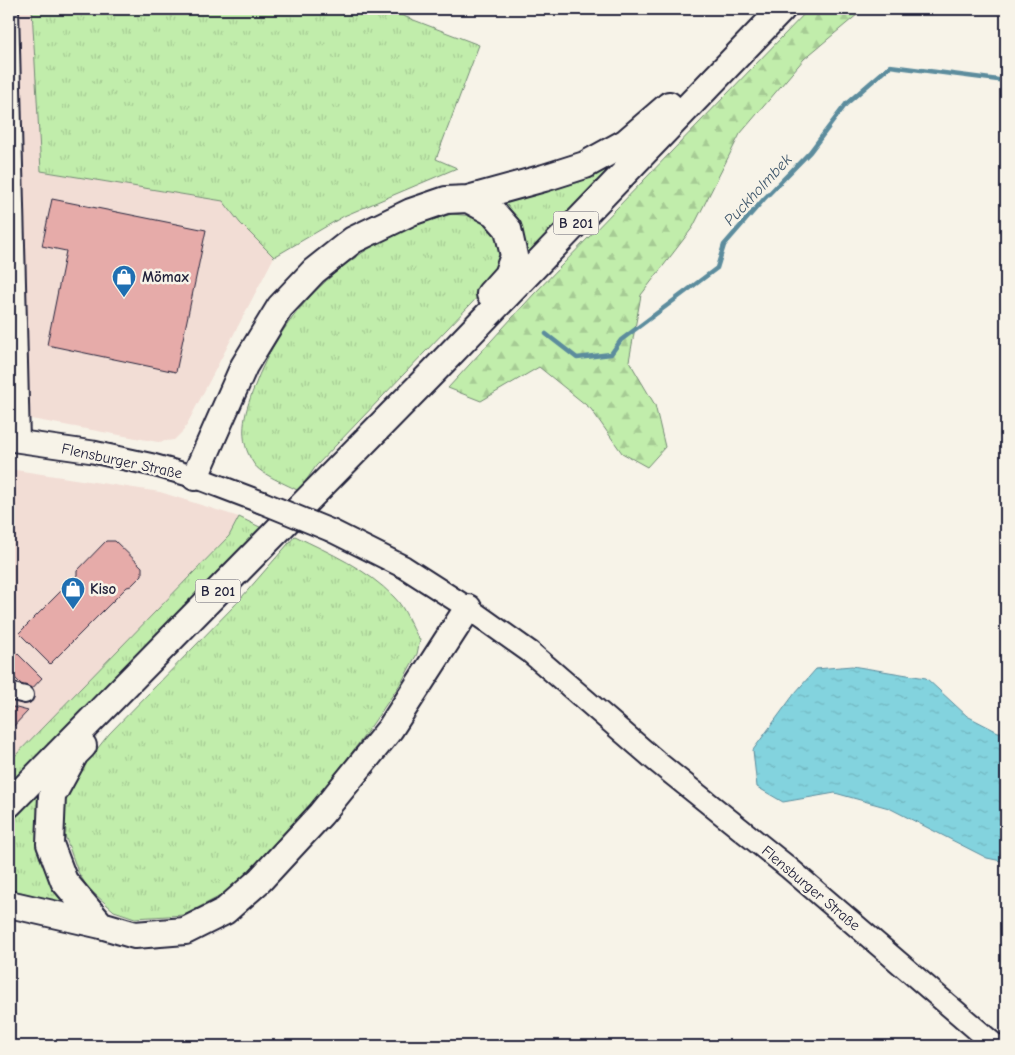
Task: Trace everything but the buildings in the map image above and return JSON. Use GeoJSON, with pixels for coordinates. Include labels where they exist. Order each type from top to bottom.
{"type":"FeatureCollection","features":[{"type":"Feature","properties":{"kind":"main road","name":"B 201"},"geometry":{"type":"LineString","coordinates":[[9,804],[434,371],[782,9]]}},
{"type":"Feature","properties":{"kind":"main road"},"geometry":{"type":"LineString","coordinates":[[195,477],[244,366],[280,307],[314,271],[353,240],[411,212],[446,200],[468,198],[544,178],[585,164],[625,142],[685,91],[719,75]]}},
{"type":"Feature","properties":{"kind":"main road"},"geometry":{"type":"LineString","coordinates":[[434,371],[443,349],[507,275],[514,256],[508,229],[494,213],[468,198]]}},
{"type":"Feature","properties":{"kind":"main road"},"geometry":{"type":"LineString","coordinates":[[9,904],[101,925],[135,935],[185,931],[225,911],[260,880],[321,814],[390,729],[468,608]]}},
{"type":"Feature","properties":{"kind":"main road"},"geometry":{"type":"LineString","coordinates":[[101,925],[64,881],[50,844],[52,796],[75,754],[135,689],[142,670]]}},
{"type":"Feature","properties":{"kind":"street"},"geometry":{"type":"LineString","coordinates":[[10,9],[15,440]]}},
{"type":"Feature","properties":{"kind":"street","name":"Flensburger Straße"},"geometry":{"type":"LineString","coordinates":[[15,440],[93,452],[153,465],[195,477],[332,532],[404,567],[468,608],[530,652],[624,731],[656,761],[789,868],[996,1046]]}},
{"type":"Feature","properties":{"kind":"street"},"geometry":{"type":"LineString","coordinates":[[9,691],[25,695]]}},
{"type":"Feature","properties":{"kind":"shaded area"},"geometry":{"type":"Polygon","coordinates":[[[9,9],[32,9],[41,171],[223,201],[240,223],[274,257],[184,430],[174,440],[158,442],[9,415],[9,9]]]}},
{"type":"Feature","properties":{"kind":"shaded area"},"geometry":{"type":"Polygon","coordinates":[[[9,469],[160,492],[239,517],[229,536],[9,762],[9,469]]]}},
{"type":"Feature","properties":{"kind":"green space"},"geometry":{"type":"Polygon","coordinates":[[[32,9],[385,9],[479,45],[436,159],[457,168],[344,216],[274,257],[240,223],[223,201],[41,171],[32,9]]]}},
{"type":"Feature","properties":{"kind":"green space"},"geometry":{"type":"Polygon","coordinates":[[[809,9],[864,9],[804,59],[740,134],[693,227],[641,295],[629,361],[655,405],[665,447],[647,467],[622,453],[591,409],[539,367],[481,401],[448,388],[534,294],[809,9]]]}},
{"type":"Feature","properties":{"kind":"green space"},"geometry":{"type":"Polygon","coordinates":[[[618,160],[612,167],[525,259],[491,202],[618,160]]]}},
{"type":"Feature","properties":{"kind":"green space"},"geometry":{"type":"Polygon","coordinates":[[[452,214],[473,216],[494,228],[504,251],[491,283],[316,466],[299,491],[262,472],[254,464],[245,445],[245,417],[254,388],[280,335],[316,290],[337,271],[361,254],[412,226],[452,214]]]}},
{"type":"Feature","properties":{"kind":"green space"},"geometry":{"type":"Polygon","coordinates":[[[239,517],[264,529],[9,793],[9,762],[229,536],[239,517]]]}},
{"type":"Feature","properties":{"kind":"green space"},"geometry":{"type":"Polygon","coordinates":[[[295,536],[335,555],[360,570],[394,597],[402,607],[420,640],[417,654],[401,683],[365,735],[312,805],[230,891],[184,915],[135,918],[114,911],[88,888],[78,872],[63,830],[64,798],[78,773],[109,734],[235,605],[295,536]]]}},
{"type":"Feature","properties":{"kind":"green space"},"geometry":{"type":"Polygon","coordinates":[[[56,770],[48,802],[80,908],[9,897],[9,817],[56,770]]]}},
{"type":"Feature","properties":{"kind":"water"},"geometry":{"type":"Polygon","coordinates":[[[852,666],[926,678],[967,716],[998,732],[1006,732],[1006,862],[987,858],[889,808],[835,793],[783,802],[757,787],[753,750],[795,693],[816,669],[852,666]]]}},
{"type":"Feature","properties":{"kind":"waterway","name":"Puckholmbek"},"geometry":{"type":"LineString","coordinates":[[546,334],[577,358],[611,354],[621,340],[717,268],[724,245],[764,199],[810,152],[846,104],[890,66],[1006,81]]}},
{"type":"Feature","properties":{"kind":"place","name":"Mömax"},"geometry":{"type":"Point","coordinates":[124,298]}},
{"type":"Feature","properties":{"kind":"place","name":"Kiso"},"geometry":{"type":"Point","coordinates":[73,610]}}]}
